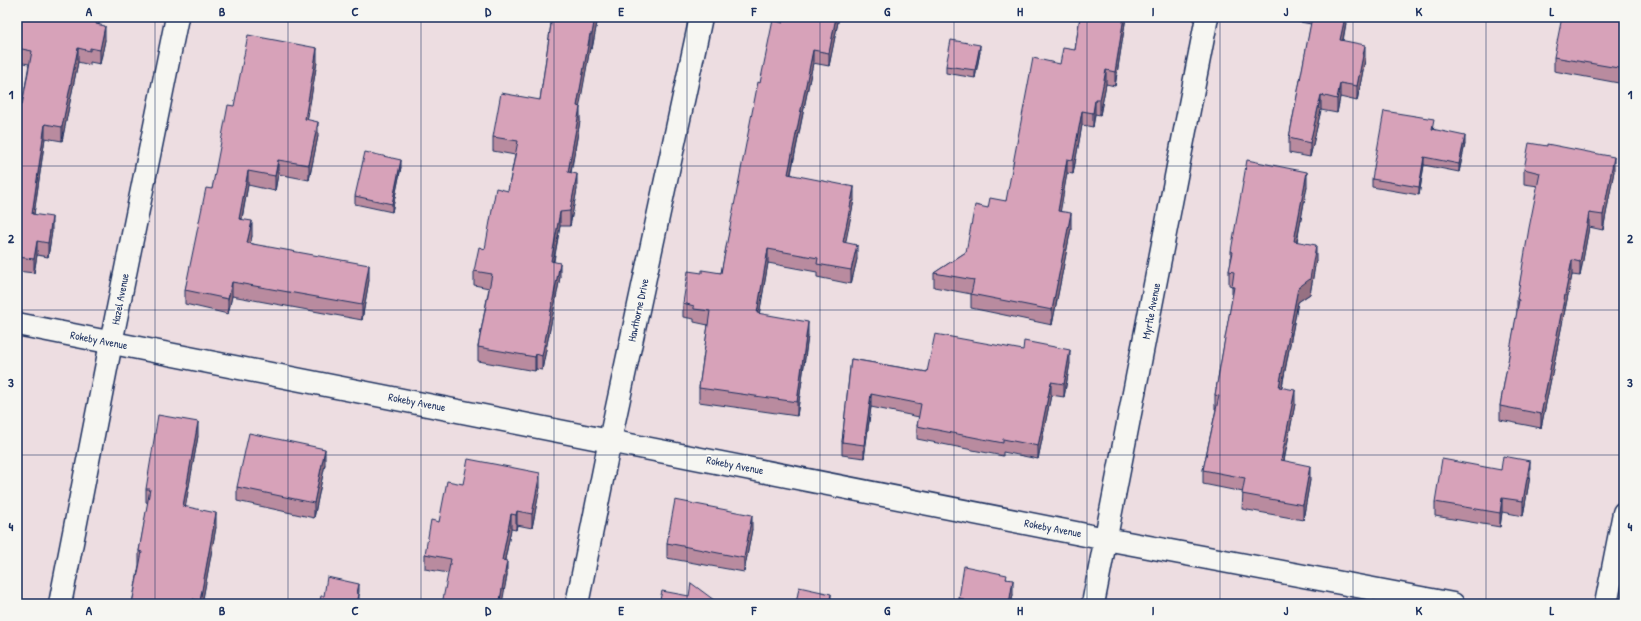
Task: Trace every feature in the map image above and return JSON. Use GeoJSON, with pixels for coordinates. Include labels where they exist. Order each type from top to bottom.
{"type":"FeatureCollection","features":[{"type":"Feature","properties":{"kind":"street","name":"Hazel Avenue"},"geometry":{"type":"LineString","coordinates":[[60,604],[177,17]]}},
{"type":"Feature","properties":{"kind":"street","name":"Hawthorne Drive"},"geometry":{"type":"LineString","coordinates":[[577,604],[610,440],[701,17]]}},
{"type":"Feature","properties":{"kind":"street","name":"Myrtle Avenue"},"geometry":{"type":"LineString","coordinates":[[1093,604],[1208,17]]}},
{"type":"Feature","properties":{"kind":"street","name":"Rokeby Avenue"},"geometry":{"type":"LineString","coordinates":[[17,324],[1106,539],[1453,604]]}},
{"type":"Feature","properties":{"kind":"street"},"geometry":{"type":"LineString","coordinates":[[1606,604],[1624,513]]}},
{"type":"Feature","properties":{"kind":"building"},"geometry":{"type":"Polygon","coordinates":[[[17,17],[97,17],[96,24],[105,26],[100,50],[90,48],[90,51],[78,48],[62,127],[45,124],[32,214],[52,217],[48,243],[37,241],[34,259],[17,257],[17,104],[22,105],[32,51],[17,48],[17,17]]]}},
{"type":"Feature","properties":{"kind":"building"},"geometry":{"type":"Polygon","coordinates":[[[552,17],[595,17],[592,34],[590,34],[577,106],[580,107],[568,172],[577,174],[570,211],[560,212],[551,261],[560,263],[542,356],[536,354],[535,357],[478,347],[492,274],[474,271],[479,247],[485,249],[496,188],[508,191],[518,141],[493,137],[501,93],[540,100],[552,17]]]}},
{"type":"Feature","properties":{"kind":"building"},"geometry":{"type":"Polygon","coordinates":[[[784,17],[836,17],[829,53],[813,50],[788,174],[854,187],[843,242],[857,245],[851,270],[817,264],[818,258],[768,249],[757,313],[808,322],[797,402],[699,388],[710,311],[694,309],[694,306],[683,303],[688,271],[702,273],[702,270],[721,273],[758,82],[760,83],[773,20],[783,23],[784,17]]]}},
{"type":"Feature","properties":{"kind":"building"},"geometry":{"type":"Polygon","coordinates":[[[1080,17],[1124,17],[1115,72],[1106,70],[1100,100],[1095,100],[1093,113],[1082,111],[1073,160],[1067,159],[1058,211],[1071,213],[1052,310],[971,294],[974,280],[934,273],[966,252],[975,205],[988,208],[990,198],[1006,201],[1033,58],[1060,64],[1063,48],[1075,50],[1080,17]]]}},
{"type":"Feature","properties":{"kind":"building"},"geometry":{"type":"Polygon","coordinates":[[[1312,17],[1345,17],[1340,40],[1365,45],[1357,86],[1340,83],[1337,99],[1321,95],[1310,143],[1289,138],[1312,17]]]}},
{"type":"Feature","properties":{"kind":"building"},"geometry":{"type":"Polygon","coordinates":[[[1562,17],[1624,17],[1624,69],[1554,57],[1562,17]]]}},
{"type":"Feature","properties":{"kind":"building"},"geometry":{"type":"Polygon","coordinates":[[[248,35],[317,48],[305,119],[318,122],[309,165],[278,160],[275,176],[248,171],[239,219],[252,221],[247,243],[369,265],[362,305],[232,282],[228,299],[185,290],[206,188],[212,189],[228,105],[234,106],[248,35]]]}},
{"type":"Feature","properties":{"kind":"building"},"geometry":{"type":"Polygon","coordinates":[[[951,40],[980,45],[975,70],[946,66],[951,40]]]}},
{"type":"Feature","properties":{"kind":"building"},"geometry":{"type":"Polygon","coordinates":[[[1384,111],[1434,119],[1432,129],[1465,136],[1459,164],[1424,157],[1419,187],[1372,179],[1384,111]]]}},
{"type":"Feature","properties":{"kind":"building"},"geometry":{"type":"Polygon","coordinates":[[[1529,143],[1547,146],[1547,144],[1614,157],[1603,215],[1589,213],[1580,262],[1572,260],[1541,414],[1500,406],[1519,300],[1517,299],[1529,228],[1540,173],[1524,169],[1529,143]]]}},
{"type":"Feature","properties":{"kind":"building"},"geometry":{"type":"Polygon","coordinates":[[[365,152],[401,160],[392,204],[355,196],[365,152]]]}},
{"type":"Feature","properties":{"kind":"building"},"geometry":{"type":"Polygon","coordinates":[[[1247,160],[1307,172],[1294,241],[1316,245],[1310,279],[1298,288],[1279,387],[1295,390],[1281,460],[1310,466],[1303,505],[1242,494],[1245,478],[1203,470],[1219,396],[1215,395],[1234,287],[1232,287],[1234,272],[1229,271],[1233,252],[1231,251],[1247,160]]]}},
{"type":"Feature","properties":{"kind":"building"},"geometry":{"type":"Polygon","coordinates":[[[935,334],[1023,350],[1024,341],[1070,350],[1064,384],[1051,382],[1038,446],[1003,439],[1003,443],[917,426],[921,404],[871,394],[864,445],[842,442],[851,359],[927,372],[935,334]]]}},
{"type":"Feature","properties":{"kind":"building"},"geometry":{"type":"Polygon","coordinates":[[[158,415],[198,422],[183,506],[216,513],[200,601],[193,599],[192,604],[132,604],[142,552],[139,551],[150,489],[146,489],[158,415]]]}},
{"type":"Feature","properties":{"kind":"building"},"geometry":{"type":"Polygon","coordinates":[[[249,433],[325,449],[314,503],[237,487],[249,433]]]}},
{"type":"Feature","properties":{"kind":"building"},"geometry":{"type":"Polygon","coordinates":[[[1503,456],[1530,461],[1523,501],[1502,498],[1500,513],[1435,502],[1442,459],[1501,470],[1503,456]]]}},
{"type":"Feature","properties":{"kind":"building"},"geometry":{"type":"Polygon","coordinates":[[[468,459],[540,473],[532,514],[517,511],[516,515],[511,514],[502,560],[507,561],[500,600],[502,600],[502,604],[442,604],[451,559],[425,554],[431,520],[439,522],[447,481],[463,484],[468,459]]]}},
{"type":"Feature","properties":{"kind":"building"},"geometry":{"type":"Polygon","coordinates":[[[675,500],[752,515],[744,558],[667,543],[675,500]]]}},
{"type":"Feature","properties":{"kind":"building"},"geometry":{"type":"Polygon","coordinates":[[[964,566],[1007,575],[1006,579],[1013,580],[1009,604],[963,604],[963,599],[959,598],[964,566]]]}},
{"type":"Feature","properties":{"kind":"building"},"geometry":{"type":"Polygon","coordinates":[[[327,577],[359,584],[357,604],[319,604],[321,596],[324,596],[327,577]]]}},
{"type":"Feature","properties":{"kind":"building"},"geometry":{"type":"Polygon","coordinates":[[[691,583],[718,604],[659,604],[662,591],[689,596],[691,583]]]}},
{"type":"Feature","properties":{"kind":"building"},"geometry":{"type":"Polygon","coordinates":[[[799,587],[831,594],[829,604],[796,604],[799,587]]]}}]}
